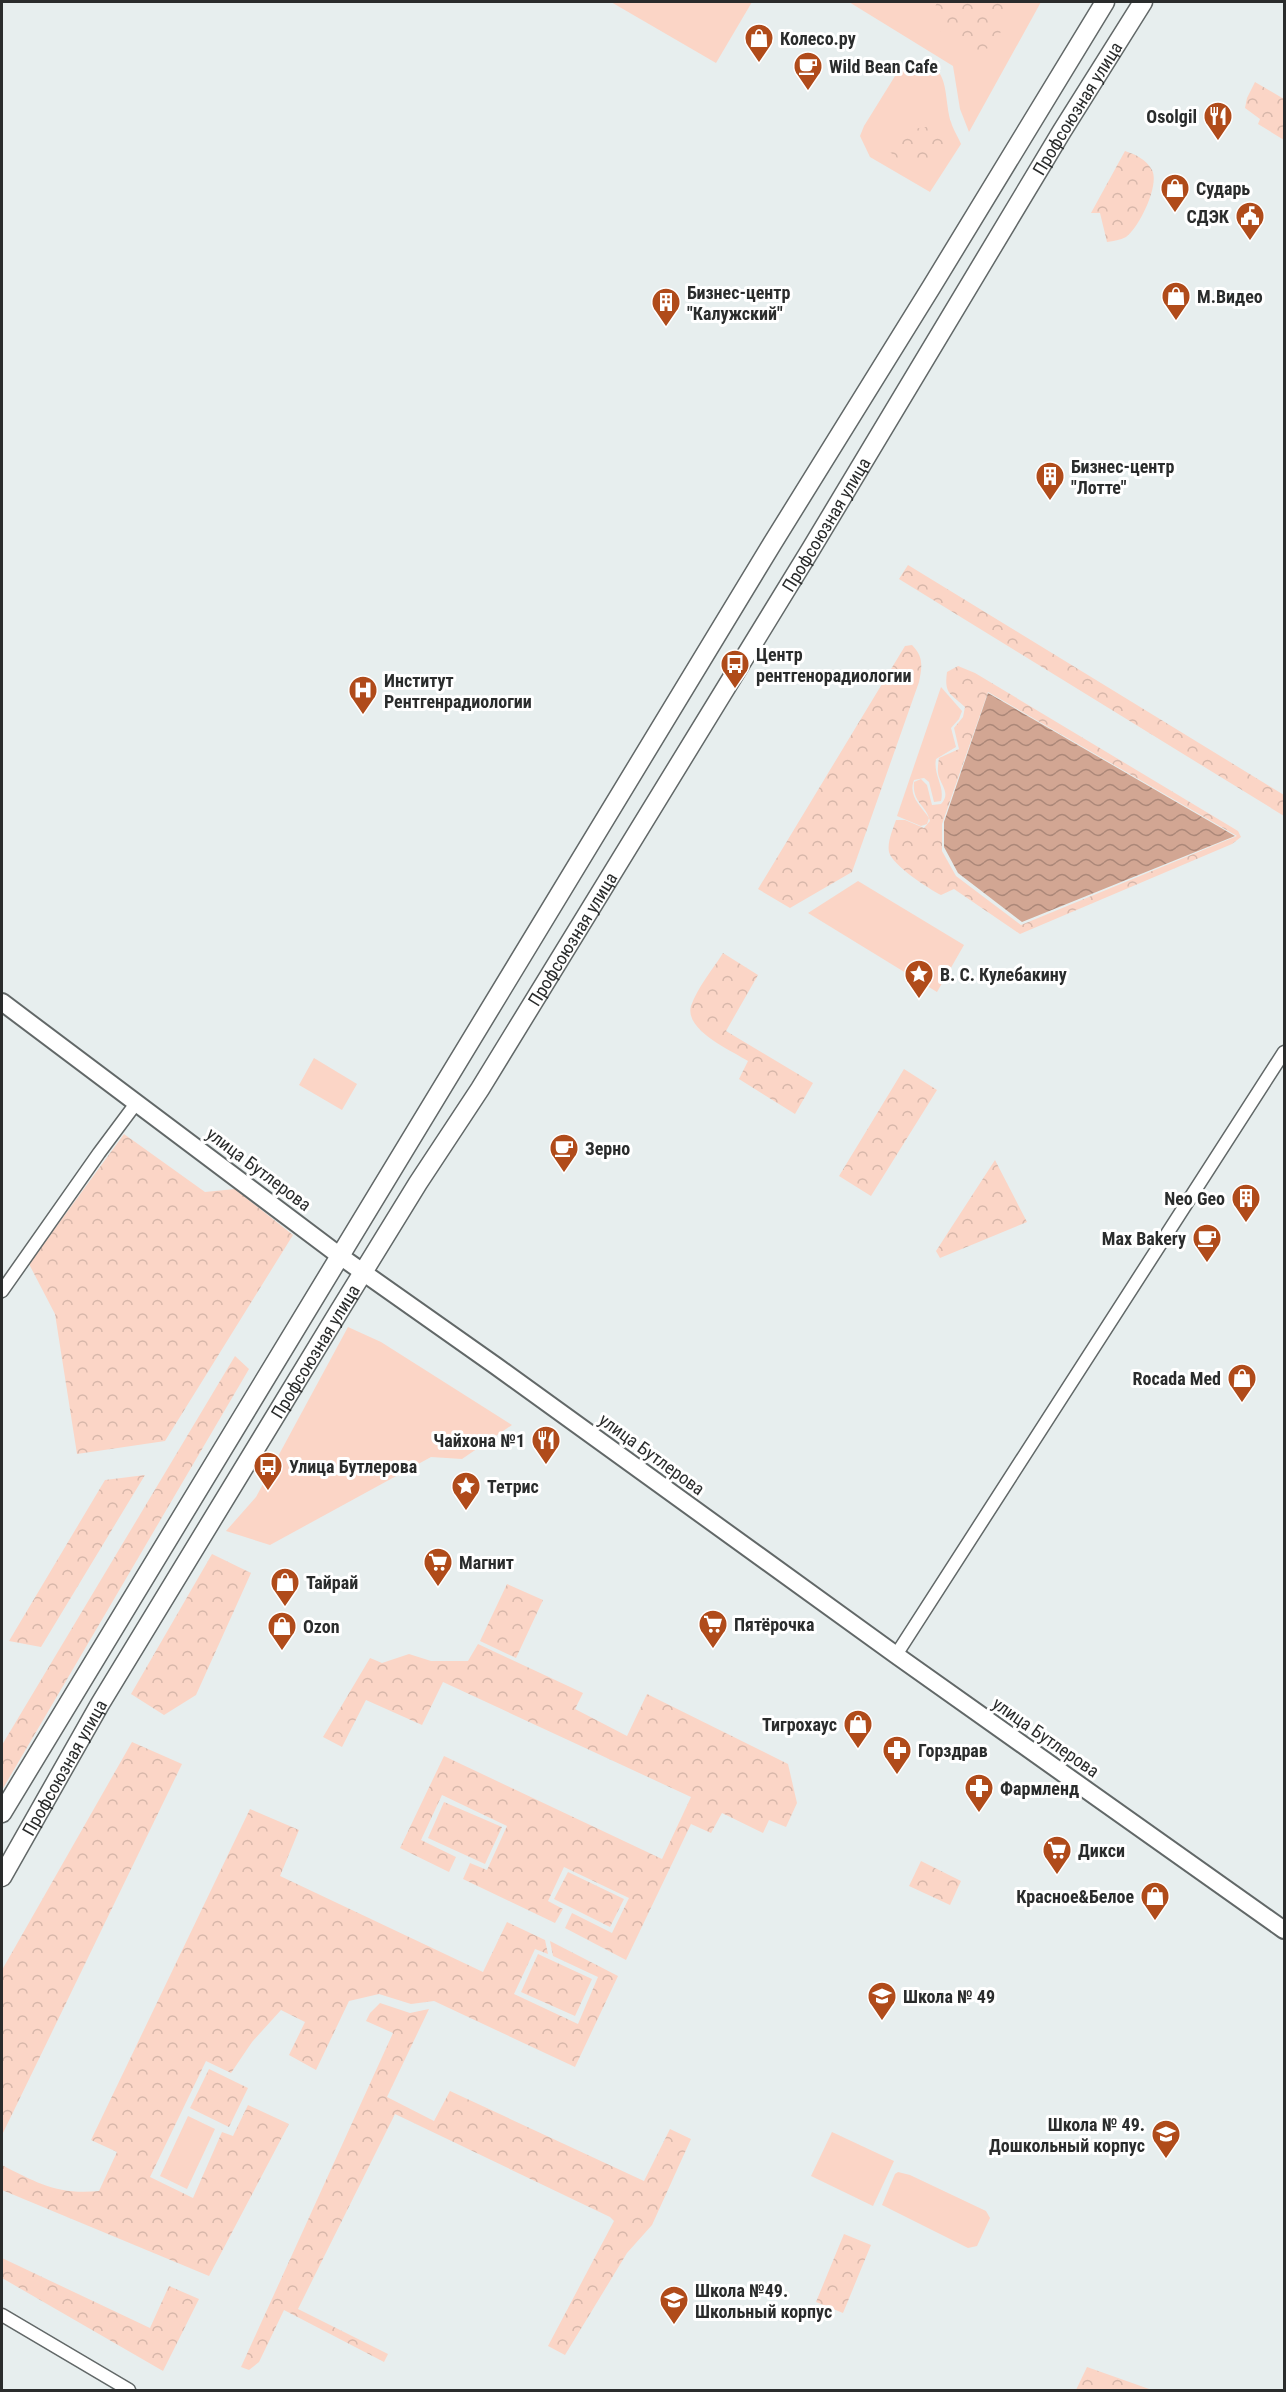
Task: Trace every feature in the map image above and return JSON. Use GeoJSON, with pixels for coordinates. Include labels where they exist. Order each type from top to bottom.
{"type":"FeatureCollection","features":[{"type":"Feature","properties":{"kind":"main road","name":"Профсоюзная улица"},"geometry":{"type":"LineString","coordinates":[[2,1813],[1105,2]]}},
{"type":"Feature","properties":{"kind":"main road","name":"Профсоюзная улица"},"geometry":{"type":"LineString","coordinates":[[2,1877],[94,1714],[363,1272],[486,1079],[811,549],[1062,131],[1139,8]]}},
{"type":"Feature","properties":{"kind":"street"},"geometry":{"type":"LineString","coordinates":[[1139,8],[1149,2]]}},
{"type":"Feature","properties":{"kind":"street","name":"улица Бутлерова"},"geometry":{"type":"LineString","coordinates":[[2,1002],[340,1256],[1284,1930]]}},
{"type":"Feature","properties":{"kind":"street"},"geometry":{"type":"LineString","coordinates":[[896,1655],[1284,1053]]}},
{"type":"Feature","properties":{"kind":"street"},"geometry":{"type":"LineString","coordinates":[[2,1291],[137,1102]]}},
{"type":"Feature","properties":{"kind":"street"},"geometry":{"type":"LineString","coordinates":[[2,2315],[129,2391]]}},
{"type":"Feature","properties":{"kind":"green space"},"geometry":{"type":"Polygon","coordinates":[[[611,2],[752,2],[716,63],[611,2]]]}},
{"type":"Feature","properties":{"kind":"green space"},"geometry":{"type":"Polygon","coordinates":[[[849,2],[1041,2],[969,132],[960,109],[953,66],[849,2]]]}},
{"type":"Feature","properties":{"kind":"green space"},"geometry":{"type":"Polygon","coordinates":[[[937,2],[1014,2],[994,47],[970,52],[929,23],[937,2]]]}},
{"type":"Feature","properties":{"kind":"green space"},"geometry":{"type":"Polygon","coordinates":[[[913,62],[926,63],[940,74],[944,82],[951,122],[961,144],[930,192],[870,157],[860,136],[900,68],[913,62]]]}},
{"type":"Feature","properties":{"kind":"green space"},"geometry":{"type":"Polygon","coordinates":[[[1255,82],[1284,99],[1284,140],[1258,124],[1260,119],[1245,108],[1255,82]]]}},
{"type":"Feature","properties":{"kind":"green space"},"geometry":{"type":"Polygon","coordinates":[[[932,126],[947,146],[935,161],[921,170],[898,159],[883,146],[888,133],[932,126]]]}},
{"type":"Feature","properties":{"kind":"green space"},"geometry":{"type":"Polygon","coordinates":[[[1125,151],[1150,166],[1154,177],[1153,186],[1147,206],[1137,225],[1126,237],[1107,242],[1100,213],[1091,213],[1125,151]]]}},
{"type":"Feature","properties":{"kind":"green space"},"geometry":{"type":"Polygon","coordinates":[[[908,565],[1284,795],[1284,816],[899,579],[908,565]]]}},
{"type":"Feature","properties":{"kind":"green space"},"geometry":{"type":"Polygon","coordinates":[[[912,645],[919,654],[921,662],[919,682],[852,872],[790,908],[758,889],[905,646],[912,645]]]}},
{"type":"Feature","properties":{"kind":"green space"},"geometry":{"type":"Polygon","coordinates":[[[958,666],[975,673],[1238,831],[1241,837],[1232,844],[1020,934],[954,889],[941,895],[935,892],[897,863],[889,852],[889,848],[896,820],[905,820],[924,828],[930,821],[915,795],[914,782],[921,779],[927,785],[932,805],[941,804],[945,797],[938,774],[939,758],[959,749],[954,728],[963,717],[965,707],[947,689],[947,672],[958,666]],[[988,692],[942,824],[942,851],[956,876],[1021,925],[1237,836],[988,692]]]}},
{"type":"Feature","properties":{"kind":"green space"},"geometry":{"type":"Polygon","coordinates":[[[941,687],[962,711],[959,719],[951,728],[956,747],[936,759],[941,801],[934,802],[929,782],[924,778],[914,780],[914,796],[929,818],[927,824],[921,826],[897,816],[941,687]]]}},
{"type":"Feature","properties":{"kind":"green space"},"geometry":{"type":"Polygon","coordinates":[[[858,881],[964,945],[937,992],[808,913],[858,881]]]}},
{"type":"Feature","properties":{"kind":"green space"},"geometry":{"type":"Polygon","coordinates":[[[723,953],[758,975],[726,1031],[813,1083],[795,1114],[739,1079],[748,1061],[711,1039],[695,1023],[691,1015],[691,1006],[697,992],[723,953]]]}},
{"type":"Feature","properties":{"kind":"green space"},"geometry":{"type":"Polygon","coordinates":[[[314,1058],[357,1084],[342,1110],[299,1085],[314,1058]]]}},
{"type":"Feature","properties":{"kind":"green space"},"geometry":{"type":"Polygon","coordinates":[[[904,1069],[937,1090],[871,1196],[839,1176],[904,1069]]]}},
{"type":"Feature","properties":{"kind":"green space"},"geometry":{"type":"Polygon","coordinates":[[[124,1134],[205,1192],[235,1189],[293,1235],[165,1441],[77,1454],[55,1314],[29,1264],[124,1134]]]}},
{"type":"Feature","properties":{"kind":"green space"},"geometry":{"type":"Polygon","coordinates":[[[995,1160],[1027,1222],[940,1258],[936,1251],[995,1160]]]}},
{"type":"Feature","properties":{"kind":"green space"},"geometry":{"type":"Polygon","coordinates":[[[348,1327],[381,1342],[512,1425],[462,1459],[431,1457],[270,1545],[226,1531],[256,1497],[348,1327]]]}},
{"type":"Feature","properties":{"kind":"green space"},"geometry":{"type":"Polygon","coordinates":[[[235,1356],[249,1369],[2,1790],[2,1745],[235,1356]]]}},
{"type":"Feature","properties":{"kind":"green space"},"geometry":{"type":"Polygon","coordinates":[[[145,1475],[41,1647],[9,1641],[105,1480],[145,1475]]]}},
{"type":"Feature","properties":{"kind":"green space"},"geometry":{"type":"Polygon","coordinates":[[[212,1554],[251,1573],[196,1695],[164,1715],[131,1694],[212,1554]]]}},
{"type":"Feature","properties":{"kind":"green space"},"geometry":{"type":"Polygon","coordinates":[[[507,1584],[543,1600],[516,1658],[480,1641],[507,1584]]]}},
{"type":"Feature","properties":{"kind":"green space"},"geometry":{"type":"Polygon","coordinates":[[[478,1644],[583,1693],[575,1709],[627,1736],[647,1694],[788,1764],[797,1803],[786,1827],[769,1820],[763,1833],[722,1813],[711,1833],[691,1824],[626,1960],[565,1928],[572,1913],[612,1933],[629,1898],[564,1867],[548,1901],[563,1909],[555,1923],[463,1879],[470,1863],[487,1870],[507,1826],[442,1795],[421,1840],[456,1857],[449,1872],[400,1848],[444,1756],[662,1859],[691,1797],[443,1682],[422,1725],[366,1700],[342,1747],[323,1737],[370,1658],[382,1663],[409,1654],[431,1661],[468,1661],[478,1644]]]}},
{"type":"Feature","properties":{"kind":"green space"},"geometry":{"type":"Polygon","coordinates":[[[132,1742],[182,1764],[2,2135],[2,1970],[132,1742]]]}},
{"type":"Feature","properties":{"kind":"green space"},"geometry":{"type":"Polygon","coordinates":[[[444,1802],[502,1827],[485,1864],[428,1838],[444,1802]]]}},
{"type":"Feature","properties":{"kind":"green space"},"geometry":{"type":"Polygon","coordinates":[[[250,1809],[299,1830],[280,1876],[483,1972],[507,1922],[545,1940],[548,1954],[535,1949],[514,1994],[578,2024],[598,1977],[553,1956],[550,1941],[618,1976],[575,2067],[434,2001],[411,2004],[379,1994],[349,2001],[316,2070],[289,2055],[305,2022],[281,2010],[252,2042],[231,2073],[206,2061],[150,2177],[193,2198],[222,2132],[233,2136],[248,2105],[289,2124],[209,2276],[2,2190],[2,2165],[48,2186],[71,2191],[99,2191],[117,2152],[91,2140],[250,1809]]]}},
{"type":"Feature","properties":{"kind":"green space"},"geometry":{"type":"Polygon","coordinates":[[[921,1861],[961,1881],[950,1905],[909,1886],[921,1861]]]}},
{"type":"Feature","properties":{"kind":"green space"},"geometry":{"type":"Polygon","coordinates":[[[568,1872],[624,1899],[610,1927],[554,1899],[568,1872]]]}},
{"type":"Feature","properties":{"kind":"green space"},"geometry":{"type":"Polygon","coordinates":[[[538,1954],[592,1979],[575,2016],[521,1992],[538,1954]]]}},
{"type":"Feature","properties":{"kind":"green space"},"geometry":{"type":"Polygon","coordinates":[[[380,2003],[410,2013],[429,2009],[387,2097],[434,2121],[450,2091],[644,2181],[670,2129],[691,2139],[652,2225],[627,2253],[565,2355],[548,2346],[614,2221],[610,2217],[395,2114],[298,2309],[388,2354],[384,2362],[284,2310],[259,2362],[249,2370],[241,2367],[393,2033],[366,2021],[380,2003]]]}},
{"type":"Feature","properties":{"kind":"green space"},"geometry":{"type":"Polygon","coordinates":[[[209,2069],[248,2088],[229,2127],[190,2108],[209,2069]]]}},
{"type":"Feature","properties":{"kind":"green space"},"geometry":{"type":"Polygon","coordinates":[[[188,2116],[215,2129],[187,2189],[160,2176],[188,2116]]]}},
{"type":"Feature","properties":{"kind":"green space"},"geometry":{"type":"Polygon","coordinates":[[[832,2132],[894,2161],[873,2206],[811,2176],[832,2132]]]}},
{"type":"Feature","properties":{"kind":"green space"},"geometry":{"type":"Polygon","coordinates":[[[898,2172],[910,2175],[986,2211],[990,2218],[977,2246],[968,2248],[882,2205],[895,2174],[898,2172]]]}},
{"type":"Feature","properties":{"kind":"green space"},"geometry":{"type":"Polygon","coordinates":[[[844,2234],[871,2245],[843,2313],[816,2302],[844,2234]]]}},
{"type":"Feature","properties":{"kind":"green space"},"geometry":{"type":"Polygon","coordinates":[[[2,2258],[150,2328],[169,2286],[199,2299],[163,2371],[2,2278],[2,2258]]]}},
{"type":"Feature","properties":{"kind":"green space"},"geometry":{"type":"Polygon","coordinates":[[[1087,2367],[1152,2390],[1076,2390],[1087,2367]]]}},
{"type":"Feature","properties":{"kind":"water"},"geometry":{"type":"Polygon","coordinates":[[[988,693],[1235,836],[1022,922],[958,873],[944,847],[944,822],[988,693]]]}},
{"type":"Feature","properties":{"kind":"place","name":"Колесо.ру"},"geometry":{"type":"Point","coordinates":[759,64]}},
{"type":"Feature","properties":{"kind":"place","name":"Wild Bean Cafe"},"geometry":{"type":"Point","coordinates":[808,92]}},
{"type":"Feature","properties":{"kind":"place","name":"Osolgil"},"geometry":{"type":"Point","coordinates":[1218,142]}},
{"type":"Feature","properties":{"kind":"place","name":"Сударь"},"geometry":{"type":"Point","coordinates":[1175,214]}},
{"type":"Feature","properties":{"kind":"place","name":"СДЭК"},"geometry":{"type":"Point","coordinates":[1250,242]}},
{"type":"Feature","properties":{"kind":"place","name":"М.Видео"},"geometry":{"type":"Point","coordinates":[1176,322]}},
{"type":"Feature","properties":{"kind":"place","name":"Бизнес-центр \"Калужский\""},"geometry":{"type":"Point","coordinates":[666,328]}},
{"type":"Feature","properties":{"kind":"place","name":"Бизнес-центр \"Лотте\""},"geometry":{"type":"Point","coordinates":[1050,502]}},
{"type":"Feature","properties":{"kind":"place","name":"Центр рентгенорадиологии"},"geometry":{"type":"Point","coordinates":[735,690]}},
{"type":"Feature","properties":{"kind":"place","name":"Институт Рентгенрадиологии"},"geometry":{"type":"Point","coordinates":[363,716]}},
{"type":"Feature","properties":{"kind":"place","name":"В. С. Кулебакину"},"geometry":{"type":"Point","coordinates":[919,1000]}},
{"type":"Feature","properties":{"kind":"place","name":"Зерно"},"geometry":{"type":"Point","coordinates":[564,1174]}},
{"type":"Feature","properties":{"kind":"place","name":"Neo Geo"},"geometry":{"type":"Point","coordinates":[1246,1224]}},
{"type":"Feature","properties":{"kind":"place","name":"Max Bakery"},"geometry":{"type":"Point","coordinates":[1207,1264]}},
{"type":"Feature","properties":{"kind":"place","name":"Rocada Med"},"geometry":{"type":"Point","coordinates":[1242,1404]}},
{"type":"Feature","properties":{"kind":"place","name":"Чайхона №1"},"geometry":{"type":"Point","coordinates":[546,1466]}},
{"type":"Feature","properties":{"kind":"place","name":"Улица Бутлерова"},"geometry":{"type":"Point","coordinates":[268,1492]}},
{"type":"Feature","properties":{"kind":"place","name":"Тетрис"},"geometry":{"type":"Point","coordinates":[466,1512]}},
{"type":"Feature","properties":{"kind":"place","name":"Магнит"},"geometry":{"type":"Point","coordinates":[438,1588]}},
{"type":"Feature","properties":{"kind":"place","name":"Тайрай"},"geometry":{"type":"Point","coordinates":[285,1608]}},
{"type":"Feature","properties":{"kind":"place","name":"Пятёрочка"},"geometry":{"type":"Point","coordinates":[713,1650]}},
{"type":"Feature","properties":{"kind":"place","name":"Ozon"},"geometry":{"type":"Point","coordinates":[282,1652]}},
{"type":"Feature","properties":{"kind":"place","name":"Тигрохаус"},"geometry":{"type":"Point","coordinates":[858,1750]}},
{"type":"Feature","properties":{"kind":"place","name":"Горздрав"},"geometry":{"type":"Point","coordinates":[897,1776]}},
{"type":"Feature","properties":{"kind":"place","name":"Фармленд"},"geometry":{"type":"Point","coordinates":[979,1814]}},
{"type":"Feature","properties":{"kind":"place","name":"Дикси"},"geometry":{"type":"Point","coordinates":[1057,1876]}},
{"type":"Feature","properties":{"kind":"place","name":"Красное&Белое"},"geometry":{"type":"Point","coordinates":[1155,1922]}},
{"type":"Feature","properties":{"kind":"place","name":"Школа № 49"},"geometry":{"type":"Point","coordinates":[882,2022]}},
{"type":"Feature","properties":{"kind":"place","name":"Школа № 49. Дошкольный корпус"},"geometry":{"type":"Point","coordinates":[1166,2160]}},
{"type":"Feature","properties":{"kind":"place","name":"Школа №49. Школьный корпус"},"geometry":{"type":"Point","coordinates":[674,2326]}}]}
